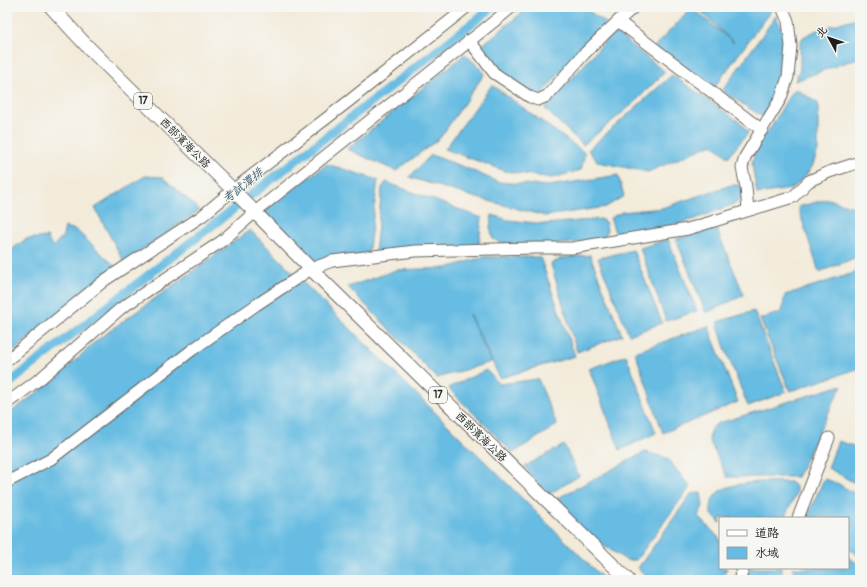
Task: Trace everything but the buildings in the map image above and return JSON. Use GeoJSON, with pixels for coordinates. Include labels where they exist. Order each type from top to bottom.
{"type":"FeatureCollection","features":[{"type":"Feature","properties":{"kind":"main road","name":"西部濱海公路"},"geometry":{"type":"LineString","coordinates":[[51,7],[87,46],[234,191]]}},
{"type":"Feature","properties":{"kind":"main road","name":"17"},"geometry":{"type":"LineString","coordinates":[[234,191],[253,210]]}},
{"type":"Feature","properties":{"kind":"main road","name":"西部濱海公路"},"geometry":{"type":"LineString","coordinates":[[253,210],[311,269],[628,580]]}},
{"type":"Feature","properties":{"kind":"lane"},"geometry":{"type":"LineString","coordinates":[[7,360],[105,280],[202,216],[467,7]]}},
{"type":"Feature","properties":{"kind":"lane"},"geometry":{"type":"LineString","coordinates":[[7,403],[41,378],[120,309],[222,241],[253,210],[512,7]]}},
{"type":"Feature","properties":{"kind":"lane"},"geometry":{"type":"LineString","coordinates":[[469,40],[494,73],[530,97],[538,100],[547,96],[584,54],[634,7]]}},
{"type":"Feature","properties":{"kind":"lane"},"geometry":{"type":"LineString","coordinates":[[748,210],[746,187],[742,168],[745,157],[781,98],[788,77],[791,46],[788,22],[782,7]]}},
{"type":"Feature","properties":{"kind":"lane"},"geometry":{"type":"LineString","coordinates":[[618,21],[762,130]]}},
{"type":"Feature","properties":{"kind":"lane"},"geometry":{"type":"LineString","coordinates":[[7,482],[51,459],[192,350],[311,269],[332,261],[415,251],[572,248],[688,229],[793,197],[809,181],[829,172],[860,162]]}},
{"type":"Feature","properties":{"kind":"lane"},"geometry":{"type":"LineString","coordinates":[[798,517],[829,438]]}},
{"type":"Feature","properties":{"kind":"lane"},"geometry":{"type":"LineString","coordinates":[[738,580],[744,569]]}},
{"type":"Feature","properties":{"kind":"water"},"geometry":{"type":"Polygon","coordinates":[[[529,7],[583,7],[606,23],[568,62],[539,98],[507,80],[481,46],[529,7]]]}},
{"type":"Feature","properties":{"kind":"water"},"geometry":{"type":"Polygon","coordinates":[[[696,7],[773,8],[710,93],[652,49],[692,8],[734,43],[696,7]]]}},
{"type":"Feature","properties":{"kind":"water"},"geometry":{"type":"Polygon","coordinates":[[[776,16],[784,37],[786,50],[785,60],[780,80],[763,117],[722,91],[776,16]]]}},
{"type":"Feature","properties":{"kind":"water"},"geometry":{"type":"Polygon","coordinates":[[[860,17],[860,57],[795,81],[800,69],[800,43],[803,37],[817,30],[860,17]]]}},
{"type":"Feature","properties":{"kind":"water"},"geometry":{"type":"Polygon","coordinates":[[[614,31],[665,72],[633,104],[583,145],[545,109],[614,31]]]}},
{"type":"Feature","properties":{"kind":"water"},"geometry":{"type":"Polygon","coordinates":[[[465,54],[485,73],[440,138],[396,171],[347,149],[465,54]]]}},
{"type":"Feature","properties":{"kind":"water"},"geometry":{"type":"Polygon","coordinates":[[[672,75],[741,123],[748,133],[728,157],[712,144],[648,172],[598,162],[588,150],[672,75]]]}},
{"type":"Feature","properties":{"kind":"water"},"geometry":{"type":"Polygon","coordinates":[[[492,85],[585,153],[581,170],[552,178],[505,171],[445,149],[492,85]]]}},
{"type":"Feature","properties":{"kind":"water"},"geometry":{"type":"Polygon","coordinates":[[[796,89],[818,103],[818,151],[812,167],[802,180],[791,189],[757,194],[752,164],[756,145],[772,126],[790,94],[796,89]]]}},
{"type":"Feature","properties":{"kind":"water"},"geometry":{"type":"Polygon","coordinates":[[[431,155],[464,167],[498,182],[549,186],[618,175],[624,196],[606,207],[545,216],[470,196],[409,177],[431,155]]]}},
{"type":"Feature","properties":{"kind":"water"},"geometry":{"type":"Polygon","coordinates":[[[327,164],[378,180],[368,256],[318,264],[262,212],[327,164]]]}},
{"type":"Feature","properties":{"kind":"water"},"geometry":{"type":"Polygon","coordinates":[[[145,176],[162,177],[200,210],[124,262],[95,208],[145,176]]]}},
{"type":"Feature","properties":{"kind":"water"},"geometry":{"type":"Polygon","coordinates":[[[386,182],[482,218],[478,250],[375,253],[382,188],[386,182]]]}},
{"type":"Feature","properties":{"kind":"water"},"geometry":{"type":"Polygon","coordinates":[[[731,185],[745,185],[749,194],[734,204],[695,219],[657,230],[616,235],[610,218],[622,212],[662,208],[731,185]]]}},
{"type":"Feature","properties":{"kind":"water"},"geometry":{"type":"Polygon","coordinates":[[[828,199],[860,209],[860,256],[819,272],[798,207],[828,199]]]}},
{"type":"Feature","properties":{"kind":"water"},"geometry":{"type":"Polygon","coordinates":[[[492,215],[508,220],[545,224],[601,219],[606,223],[607,232],[602,240],[546,245],[501,243],[493,239],[490,227],[492,215]]]}},
{"type":"Feature","properties":{"kind":"water"},"geometry":{"type":"Polygon","coordinates":[[[65,227],[76,230],[115,266],[7,357],[7,253],[26,239],[47,237],[52,247],[63,236],[65,227]]]}},
{"type":"Feature","properties":{"kind":"water"},"geometry":{"type":"Polygon","coordinates":[[[716,228],[744,295],[706,313],[676,239],[716,228]]]}},
{"type":"Feature","properties":{"kind":"water"},"geometry":{"type":"Polygon","coordinates":[[[250,230],[605,580],[7,580],[7,415],[57,378],[97,340],[250,230]]]}},
{"type":"Feature","properties":{"kind":"water"},"geometry":{"type":"Polygon","coordinates":[[[668,239],[697,311],[666,321],[640,248],[668,239]]]}},
{"type":"Feature","properties":{"kind":"water"},"geometry":{"type":"Polygon","coordinates":[[[633,250],[662,323],[629,335],[598,258],[633,250]]]}},
{"type":"Feature","properties":{"kind":"water"},"geometry":{"type":"Polygon","coordinates":[[[590,255],[622,335],[577,352],[551,264],[562,258],[590,255]]]}},
{"type":"Feature","properties":{"kind":"water"},"geometry":{"type":"Polygon","coordinates":[[[483,257],[540,257],[575,356],[500,378],[469,314],[491,362],[437,378],[348,287],[396,270],[447,268],[483,257]]]}},
{"type":"Feature","properties":{"kind":"water"},"geometry":{"type":"Polygon","coordinates":[[[860,271],[860,368],[790,391],[760,319],[782,312],[785,295],[860,271]]]}},
{"type":"Feature","properties":{"kind":"water"},"geometry":{"type":"Polygon","coordinates":[[[754,311],[786,392],[748,406],[726,351],[717,322],[754,311]]]}},
{"type":"Feature","properties":{"kind":"water"},"geometry":{"type":"Polygon","coordinates":[[[708,326],[738,402],[663,433],[635,352],[708,326]]]}},
{"type":"Feature","properties":{"kind":"water"},"geometry":{"type":"Polygon","coordinates":[[[626,355],[656,433],[620,450],[589,369],[626,355]]]}},
{"type":"Feature","properties":{"kind":"water"},"geometry":{"type":"Polygon","coordinates":[[[486,370],[500,384],[538,379],[557,425],[513,453],[448,388],[486,370]]]}},
{"type":"Feature","properties":{"kind":"water"},"geometry":{"type":"Polygon","coordinates":[[[842,385],[797,477],[727,477],[709,440],[710,431],[716,424],[842,385]]]}},
{"type":"Feature","properties":{"kind":"water"},"geometry":{"type":"Polygon","coordinates":[[[838,441],[860,448],[860,486],[828,468],[838,441]]]}},
{"type":"Feature","properties":{"kind":"water"},"geometry":{"type":"Polygon","coordinates":[[[564,445],[579,476],[549,494],[531,476],[525,466],[564,445]]]}},
{"type":"Feature","properties":{"kind":"water"},"geometry":{"type":"Polygon","coordinates":[[[645,452],[667,458],[690,487],[636,560],[626,560],[590,537],[554,500],[645,452]]]}},
{"type":"Feature","properties":{"kind":"water"},"geometry":{"type":"Polygon","coordinates":[[[824,479],[837,483],[860,497],[860,557],[849,549],[849,517],[807,517],[824,479]]]}},
{"type":"Feature","properties":{"kind":"water"},"geometry":{"type":"Polygon","coordinates":[[[760,482],[790,482],[796,487],[796,494],[784,517],[719,517],[719,522],[711,514],[711,504],[718,493],[726,488],[736,485],[760,482]]]}},
{"type":"Feature","properties":{"kind":"water"},"geometry":{"type":"Polygon","coordinates":[[[701,493],[703,506],[698,516],[719,538],[719,569],[727,569],[722,580],[649,580],[638,568],[691,494],[701,493]]]}},
{"type":"Feature","properties":{"kind":"water"},"geometry":{"type":"Polygon","coordinates":[[[849,558],[860,565],[860,580],[803,580],[793,569],[849,569],[849,558]]]}},
{"type":"Feature","properties":{"kind":"water"},"geometry":{"type":"Polygon","coordinates":[[[750,569],[781,569],[782,572],[778,580],[745,580],[750,569]]]}},
{"type":"Feature","properties":{"kind":"waterway","name":"考試潭排"},"geometry":{"type":"LineString","coordinates":[[7,385],[493,7]]}}]}
